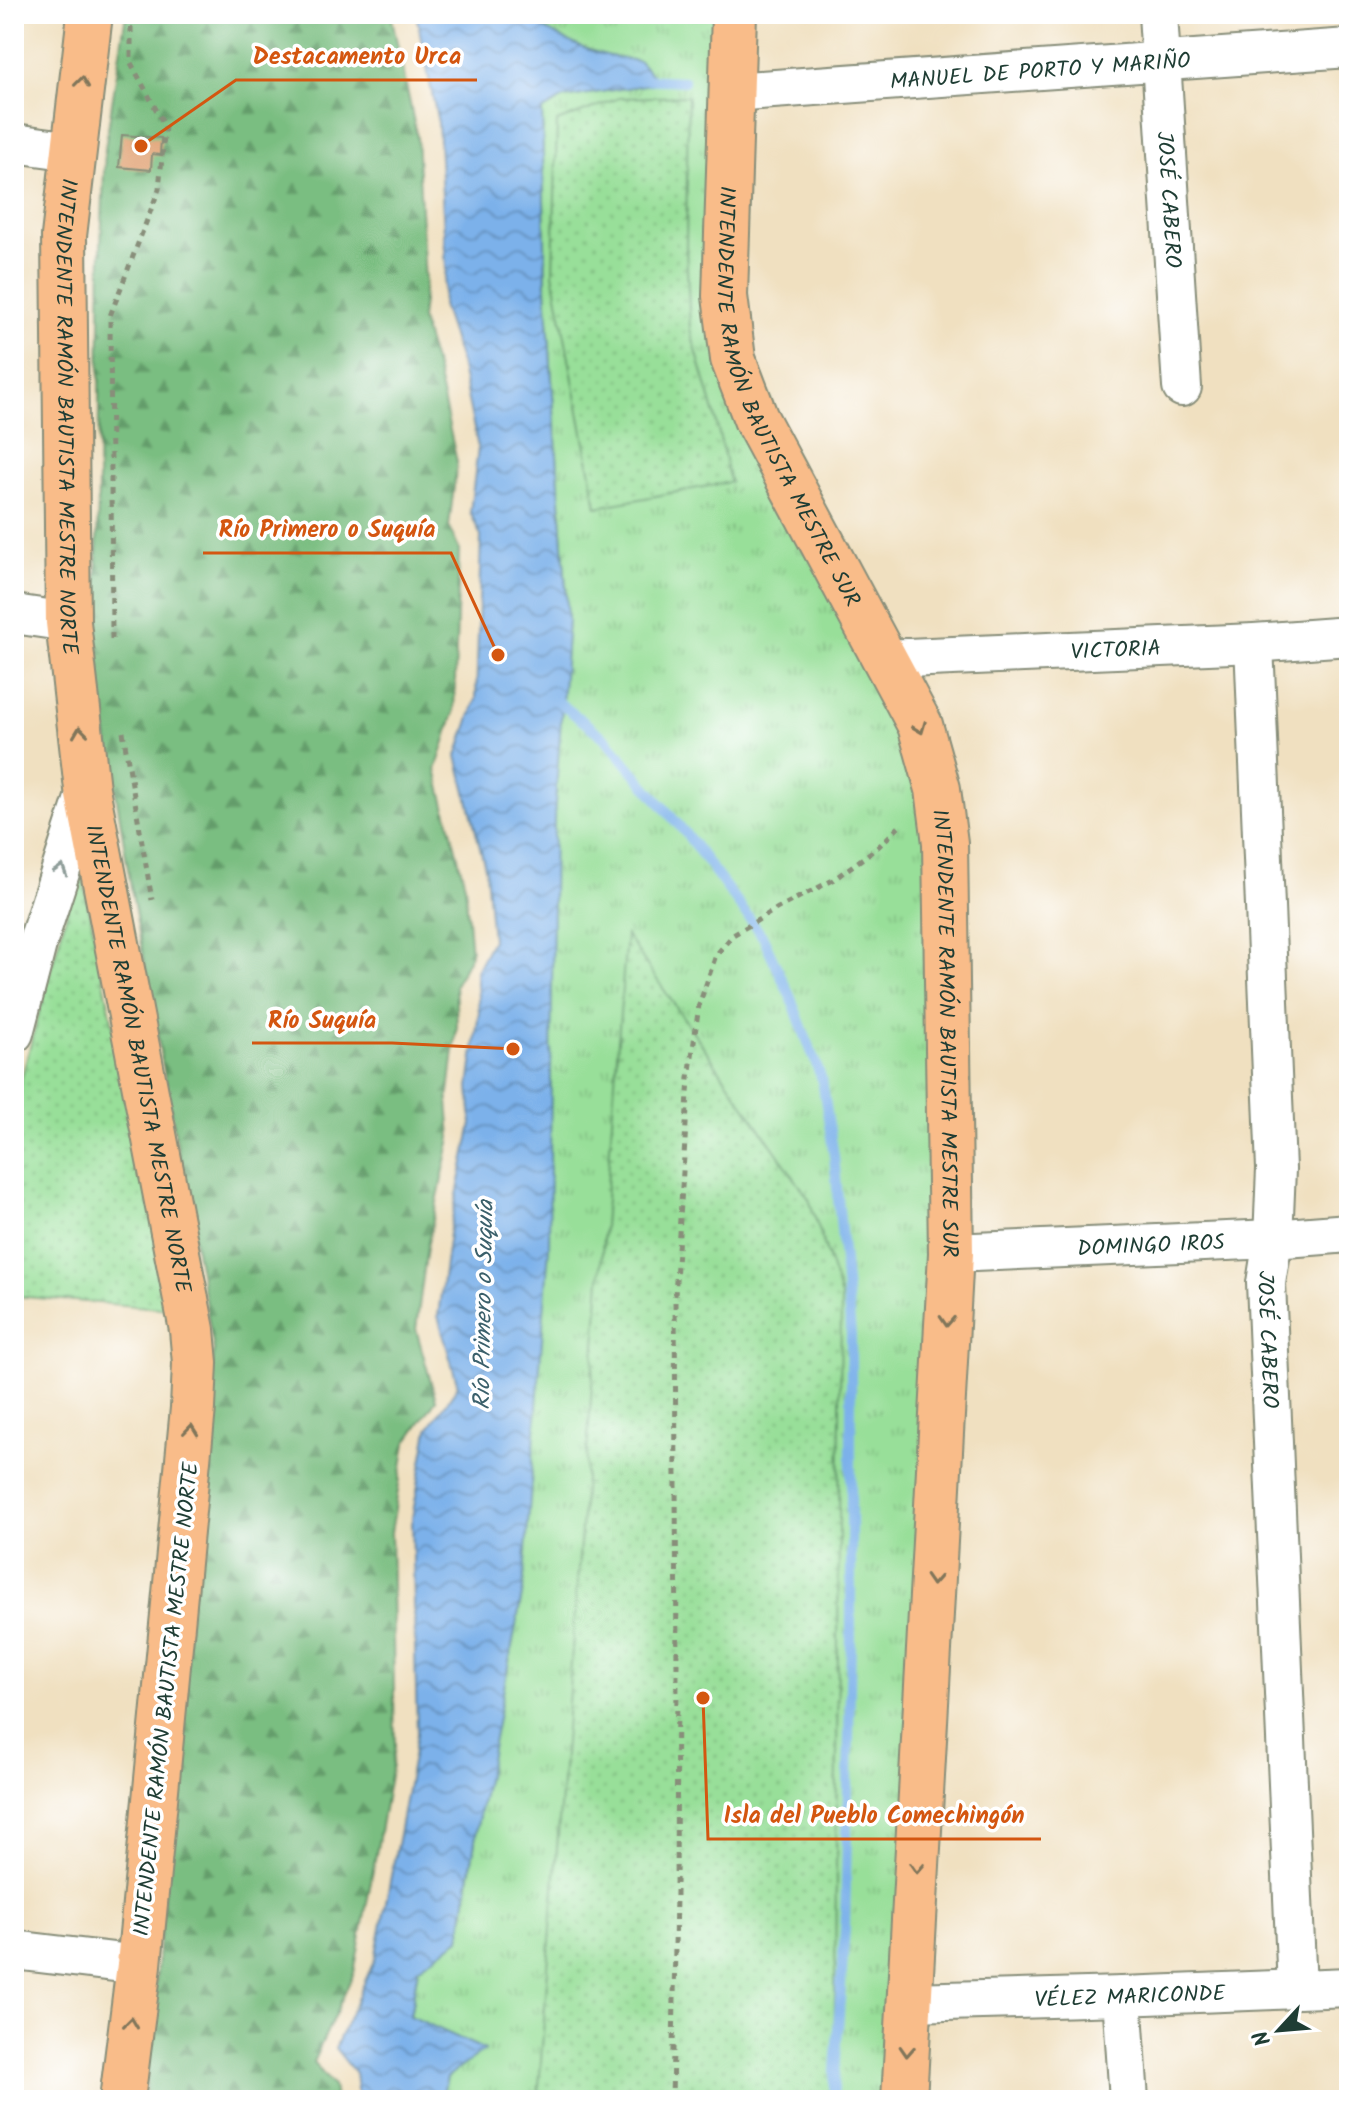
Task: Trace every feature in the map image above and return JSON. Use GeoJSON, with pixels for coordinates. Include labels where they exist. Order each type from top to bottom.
{"type":"FeatureCollection","features":[{"type":"Feature","properties":{"kind":"main road","name":"INTENDENTE RAMÓN BAUTISTA MESTRE NORTE"},"geometry":{"type":"LineString","coordinates":[[90,14],[64,236],[68,622],[87,789],[192,1330],[195,1363],[139,1965],[122,2100]]}},
{"type":"Feature","properties":{"kind":"main road","name":"INTENDENTE RAMÓN BAUTISTA MESTRE SUR"},"geometry":{"type":"LineString","coordinates":[[734,14],[725,296],[733,359],[756,419],[920,725],[938,789],[945,843],[951,1253],[904,2100]]}},
{"type":"Feature","properties":{"kind":"street","name":"JOSÉ CABERO"},"geometry":{"type":"LineString","coordinates":[[1158,14],[1182,387]]}},
{"type":"Feature","properties":{"kind":"street","name":"MANUEL DE PORTO Y MARIÑO"},"geometry":{"type":"LineString","coordinates":[[731,92],[1349,48]]}},
{"type":"Feature","properties":{"kind":"street"},"geometry":{"type":"LineString","coordinates":[[14,143],[73,151]]}},
{"type":"Feature","properties":{"kind":"street"},"geometry":{"type":"LineString","coordinates":[[14,614],[68,622]]}},
{"type":"Feature","properties":{"kind":"street","name":"VICTORIA"},"geometry":{"type":"LineString","coordinates":[[884,659],[1349,636]]}},
{"type":"Feature","properties":{"kind":"street","name":"JOSÉ CABERO"},"geometry":{"type":"LineString","coordinates":[[1254,643],[1276,1169],[1273,1239],[1266,1283],[1297,1989]]}},
{"type":"Feature","properties":{"kind":"street"},"geometry":{"type":"LineString","coordinates":[[14,1033],[26,940],[87,789]]}},
{"type":"Feature","properties":{"kind":"street","name":"DOMINGO IROS"},"geometry":{"type":"LineString","coordinates":[[951,1253],[1349,1233]]}},
{"type":"Feature","properties":{"kind":"street"},"geometry":{"type":"LineString","coordinates":[[14,1950],[139,1965]]}},
{"type":"Feature","properties":{"kind":"street","name":"VÉLEZ MARICONDE"},"geometry":{"type":"LineString","coordinates":[[910,2002],[1349,1987]]}},
{"type":"Feature","properties":{"kind":"street"},"geometry":{"type":"LineString","coordinates":[[1122,1996],[1129,2100]]}},
{"type":"Feature","properties":{"kind":"path"},"geometry":{"type":"LineString","coordinates":[[672,2100],[677,1686],[675,1296],[689,1078],[699,1005],[716,955],[733,935],[833,880],[878,847],[901,825]]}},
{"type":"Feature","properties":{"kind":"green space"},"geometry":{"type":"Polygon","coordinates":[[[126,14],[391,14],[417,137],[425,282],[421,319],[437,372],[457,462],[449,526],[459,550],[454,713],[436,770],[465,885],[471,954],[455,985],[457,1025],[448,1101],[451,1138],[427,1247],[416,1329],[436,1400],[406,1443],[391,1532],[395,1747],[354,1973],[313,2062],[333,2086],[335,2100],[145,2100],[214,1350],[131,888],[105,723],[96,637],[105,148],[126,14]]]}},
{"type":"Feature","properties":{"kind":"green space"},"geometry":{"type":"Polygon","coordinates":[[[540,14],[734,14],[725,296],[884,659],[945,843],[904,2100],[441,2100],[447,2077],[484,2050],[410,2016],[418,1968],[460,1939],[478,1821],[568,620],[546,289],[542,110],[564,98],[652,83],[639,61],[588,50],[565,40],[540,26],[540,14]]]}},
{"type":"Feature","properties":{"kind":"green space"},"geometry":{"type":"Polygon","coordinates":[[[688,96],[686,248],[690,329],[730,482],[597,507],[553,273],[557,122],[619,98],[688,96]]]}},
{"type":"Feature","properties":{"kind":"green space"},"geometry":{"type":"Polygon","coordinates":[[[80,864],[171,1309],[14,1296],[14,1105],[80,864]]]}},
{"type":"Feature","properties":{"kind":"green space"},"geometry":{"type":"Polygon","coordinates":[[[626,935],[809,1199],[841,1297],[834,2100],[538,2100],[626,935]]]}},
{"type":"Feature","properties":{"kind":"water"},"geometry":{"type":"Polygon","coordinates":[[[416,14],[540,14],[541,27],[566,40],[588,50],[639,61],[652,75],[652,84],[564,98],[542,111],[546,289],[568,620],[554,819],[549,1248],[523,1590],[478,1821],[460,1939],[418,1968],[410,2016],[485,2050],[447,2077],[441,2100],[358,2100],[355,2073],[335,2048],[375,1959],[417,1734],[412,1518],[428,1429],[458,1386],[438,1316],[449,1233],[472,1124],[469,1087],[479,1012],[476,971],[492,940],[486,871],[457,756],[476,699],[481,536],[470,512],[478,448],[459,358],[442,305],[446,268],[438,123],[416,14]]]}},
{"type":"Feature","properties":{"kind":"building"},"geometry":{"type":"Polygon","coordinates":[[[122,135],[161,138],[160,155],[152,154],[151,170],[119,167],[122,135]]]}},
{"type":"Feature","properties":{"kind":"waterway"},"geometry":{"type":"LineString","coordinates":[[638,79],[684,81]]}},
{"type":"Feature","properties":{"kind":"waterway"},"geometry":{"type":"LineString","coordinates":[[552,697],[606,739],[687,835],[763,937],[791,998],[822,1080],[834,1156],[851,1334],[851,1640],[845,1929],[833,2100]]}},
{"type":"Feature","properties":{"kind":"place","name":"Destacamento Urca"},"geometry":{"type":"Point","coordinates":[141,146]}},
{"type":"Feature","properties":{"kind":"place","name":"Río Primero o Suquía"},"geometry":{"type":"Point","coordinates":[498,655]}},
{"type":"Feature","properties":{"kind":"place","name":"Río Suquía"},"geometry":{"type":"Point","coordinates":[513,1049]}},
{"type":"Feature","properties":{"kind":"place","name":"Isla del Pueblo Comechingón"},"geometry":{"type":"Point","coordinates":[703,1698]}}]}
